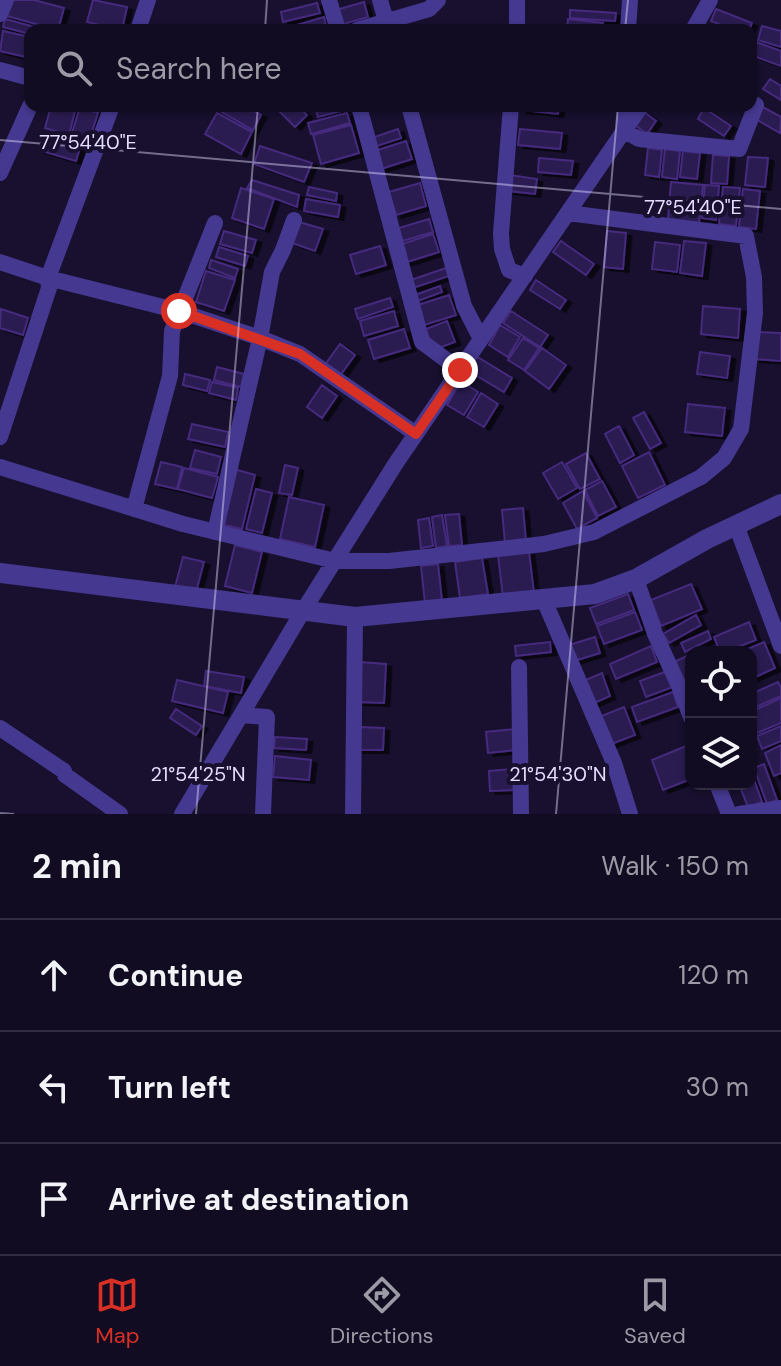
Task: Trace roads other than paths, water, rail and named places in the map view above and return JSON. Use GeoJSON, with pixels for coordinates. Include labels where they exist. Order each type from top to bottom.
{"type":"FeatureCollection","features":[{"type":"Feature","properties":{"kind":"street"},"geometry":{"type":"LineString","coordinates":[[0,14],[6,0]]}},
{"type":"Feature","properties":{"kind":"street"},"geometry":{"type":"LineString","coordinates":[[140,24],[148,0]]}},
{"type":"Feature","properties":{"kind":"street"},"geometry":{"type":"LineString","coordinates":[[329,0],[336,24]]}},
{"type":"Feature","properties":{"kind":"street"},"geometry":{"type":"LineString","coordinates":[[380,0],[386,24]]}},
{"type":"Feature","properties":{"kind":"street"},"geometry":{"type":"LineString","coordinates":[[392,24],[429,9],[438,0]]}},
{"type":"Feature","properties":{"kind":"street"},"geometry":{"type":"LineString","coordinates":[[517,0],[517,24]]}},
{"type":"Feature","properties":{"kind":"street"},"geometry":{"type":"LineString","coordinates":[[628,24],[630,0]]}},
{"type":"Feature","properties":{"kind":"street"},"geometry":{"type":"LineString","coordinates":[[696,24],[710,0]]}},
{"type":"Feature","properties":{"kind":"street"},"geometry":{"type":"LineString","coordinates":[[0,70],[24,76]]}},
{"type":"Feature","properties":{"kind":"street"},"geometry":{"type":"LineString","coordinates":[[0,173],[27,112]]}},
{"type":"Feature","properties":{"kind":"street"},"geometry":{"type":"LineString","coordinates":[[0,437],[49,288],[48,278],[110,112]]}},
{"type":"Feature","properties":{"kind":"street"},"geometry":{"type":"LineString","coordinates":[[361,112],[422,342],[460,370]]}},
{"type":"Feature","properties":{"kind":"street"},"geometry":{"type":"LineString","coordinates":[[411,112],[464,306],[481,339]]}},
{"type":"Feature","properties":{"kind":"street"},"geometry":{"type":"LineString","coordinates":[[511,112],[502,249],[509,270],[525,276]]}},
{"type":"Feature","properties":{"kind":"street"},"geometry":{"type":"LineString","coordinates":[[624,131],[625,112]]}},
{"type":"Feature","properties":{"kind":"street"},"geometry":{"type":"LineString","coordinates":[[182,814],[396,463],[637,112]]}},
{"type":"Feature","properties":{"kind":"street"},"geometry":{"type":"LineString","coordinates":[[624,131],[639,139],[739,149],[753,112]]}},
{"type":"Feature","properties":{"kind":"street"},"geometry":{"type":"LineString","coordinates":[[0,467],[215,532],[335,561],[420,558],[544,544],[594,532],[701,477],[724,458],[741,429],[755,313],[754,277],[746,236],[568,213]]}},
{"type":"Feature","properties":{"kind":"street"},"geometry":{"type":"LineString","coordinates":[[215,532],[260,338],[272,272],[294,220]]}},
{"type":"Feature","properties":{"kind":"street"},"geometry":{"type":"LineString","coordinates":[[134,509],[170,376],[172,331],[215,223]]}},
{"type":"Feature","properties":{"kind":"street"},"geometry":{"type":"LineString","coordinates":[[0,262],[48,278],[179,311],[300,354],[416,434]]}},
{"type":"Feature","properties":{"kind":"street"},"geometry":{"type":"LineString","coordinates":[[0,573],[355,617],[595,594],[636,579],[707,539],[781,504]]}},
{"type":"Feature","properties":{"kind":"street"},"geometry":{"type":"LineString","coordinates":[[736,525],[781,646]]}},
{"type":"Feature","properties":{"kind":"street"},"geometry":{"type":"LineString","coordinates":[[636,579],[655,634],[685,702]]}},
{"type":"Feature","properties":{"kind":"street"},"geometry":{"type":"LineString","coordinates":[[544,600],[614,763],[630,814]]}},
{"type":"Feature","properties":{"kind":"street"},"geometry":{"type":"LineString","coordinates":[[353,814],[355,617]]}},
{"type":"Feature","properties":{"kind":"street"},"geometry":{"type":"LineString","coordinates":[[519,667],[521,814]]}},
{"type":"Feature","properties":{"kind":"street"},"geometry":{"type":"LineString","coordinates":[[242,715],[267,717],[263,814]]}},
{"type":"Feature","properties":{"kind":"street"},"geometry":{"type":"LineString","coordinates":[[0,728],[120,814]]}},
{"type":"Feature","properties":{"kind":"street"},"geometry":{"type":"LineString","coordinates":[[719,790],[729,814]]}},
{"type":"Feature","properties":{"kind":"street"},"geometry":{"type":"LineString","coordinates":[[739,814],[781,808]]}}]}
